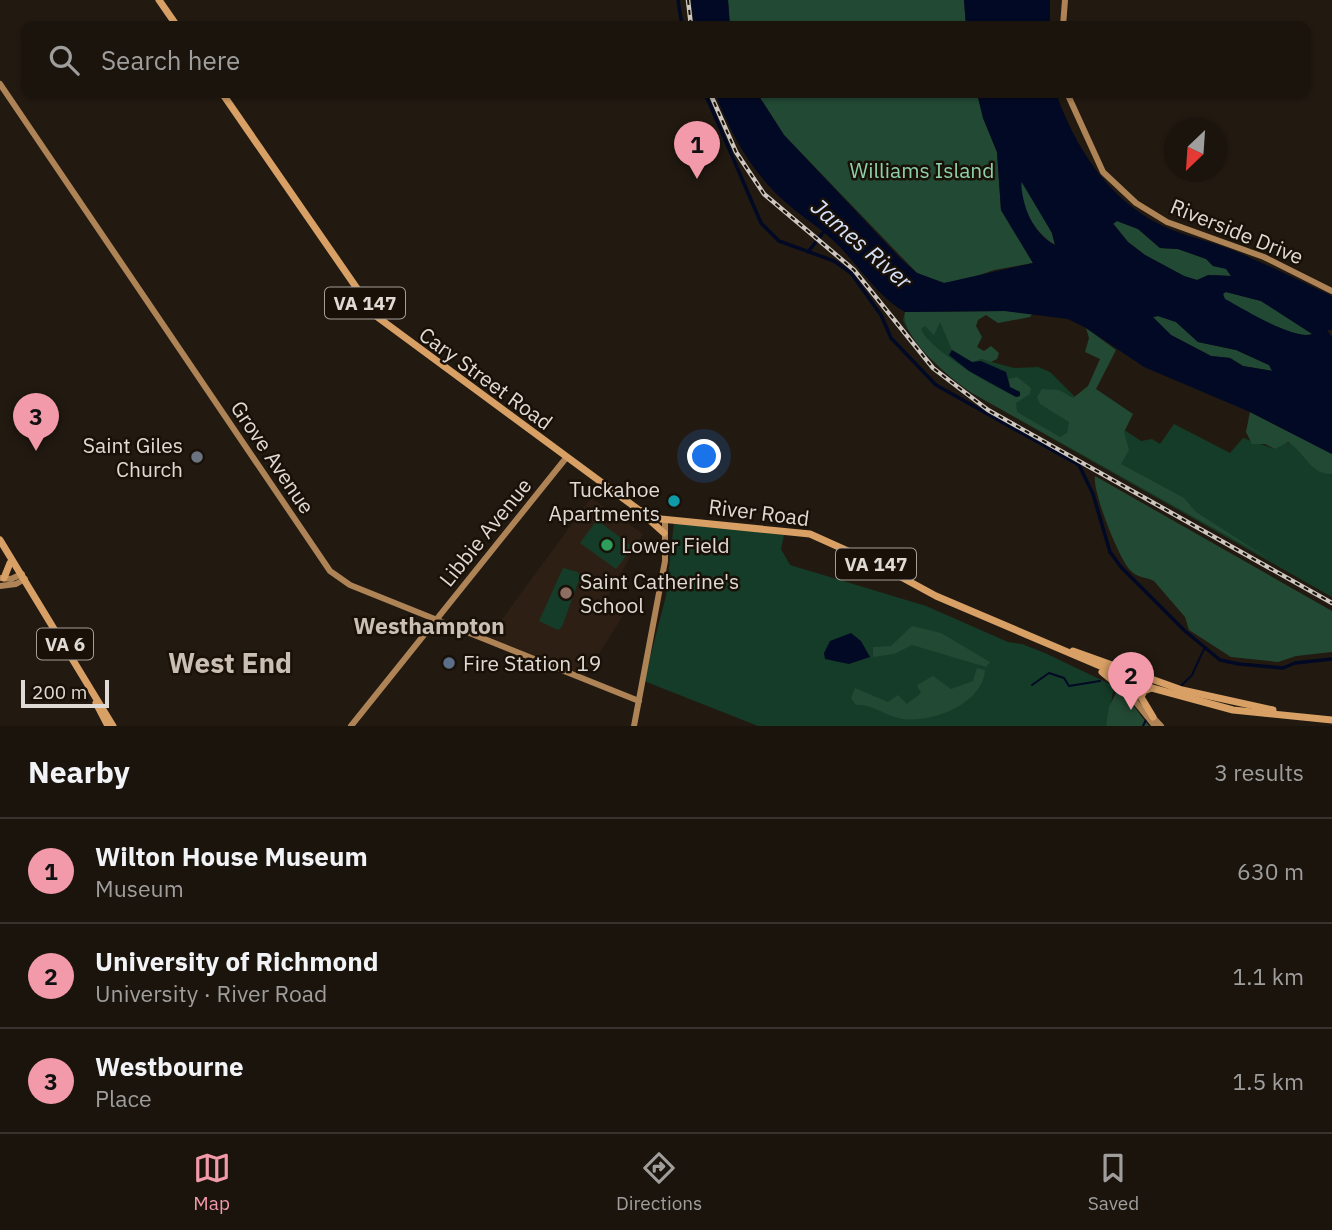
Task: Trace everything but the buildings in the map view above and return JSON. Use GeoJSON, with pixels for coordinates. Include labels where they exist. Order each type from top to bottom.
{"type":"FeatureCollection","features":[{"type":"Feature","properties":{"kind":"main road"},"geometry":{"type":"LineString","coordinates":[[159,0],[174,21]]}},
{"type":"Feature","properties":{"kind":"main road","name":"Cary Street Road"},"geometry":{"type":"LineString","coordinates":[[225,98],[376,316],[639,510],[665,519]]}},
{"type":"Feature","properties":{"kind":"main road"},"geometry":{"type":"LineString","coordinates":[[639,510],[664,533]]}},
{"type":"Feature","properties":{"kind":"main road","name":"River Road"},"geometry":{"type":"LineString","coordinates":[[665,519],[820,537],[933,595],[1037,637]]}},
{"type":"Feature","properties":{"kind":"main road","name":"VA 6"},"geometry":{"type":"LineString","coordinates":[[0,540],[110,726]]}},
{"type":"Feature","properties":{"kind":"main road","name":"VA 6"},"geometry":{"type":"LineString","coordinates":[[0,547],[22,578]]}},
{"type":"Feature","properties":{"kind":"main road"},"geometry":{"type":"LineString","coordinates":[[1,581],[10,563]]}},
{"type":"Feature","properties":{"kind":"main road","name":"VA 147"},"geometry":{"type":"LineString","coordinates":[[1037,637],[1080,659],[1129,677],[1211,698],[1332,720]]}},
{"type":"Feature","properties":{"kind":"main road","name":"VA 147"},"geometry":{"type":"LineString","coordinates":[[1037,637],[1152,688],[1225,708],[1289,718],[1332,720]]}},
{"type":"Feature","properties":{"kind":"main road"},"geometry":{"type":"LineString","coordinates":[[1080,659],[1128,693]]}},
{"type":"Feature","properties":{"kind":"main road"},"geometry":{"type":"LineString","coordinates":[[1152,688],[1144,691],[1141,697],[1153,717]]}},
{"type":"Feature","properties":{"kind":"main road"},"geometry":{"type":"LineString","coordinates":[[1289,718],[1332,726]]}},
{"type":"Feature","properties":{"kind":"street"},"geometry":{"type":"LineString","coordinates":[[1063,21],[1065,0]]}},
{"type":"Feature","properties":{"kind":"street","name":"Grove Avenue"},"geometry":{"type":"LineString","coordinates":[[0,85],[326,567],[347,584],[639,702]]}},
{"type":"Feature","properties":{"kind":"street","name":"Grove Avenue"},"geometry":{"type":"LineString","coordinates":[[0,90],[324,570],[341,584],[435,620]]}},
{"type":"Feature","properties":{"kind":"street","name":"Riverside Drive"},"geometry":{"type":"LineString","coordinates":[[1069,98],[1103,172],[1136,203],[1167,222],[1264,257],[1332,291]]}},
{"type":"Feature","properties":{"kind":"street","name":"Libbie Avenue"},"geometry":{"type":"LineString","coordinates":[[351,726],[566,458]]}},
{"type":"Feature","properties":{"kind":"street"},"geometry":{"type":"LineString","coordinates":[[634,726],[665,561],[665,519]]}},
{"type":"Feature","properties":{"kind":"street"},"geometry":{"type":"LineString","coordinates":[[1,581],[22,578]]}},
{"type":"Feature","properties":{"kind":"street"},"geometry":{"type":"LineString","coordinates":[[1129,677],[1125,686],[1128,693],[1155,726]]}},
{"type":"Feature","properties":{"kind":"street"},"geometry":{"type":"LineString","coordinates":[[1129,677],[1134,694],[1161,726]]}},
{"type":"Feature","properties":{"kind":"shaded area","name":"Saint Catherine's School"},"geometry":{"type":"Polygon","coordinates":[[[591,498],[643,534],[605,601],[605,608],[624,614],[585,676],[489,637],[591,498]]]}},
{"type":"Feature","properties":{"kind":"green space"},"geometry":{"type":"Polygon","coordinates":[[[728,0],[964,0],[966,21],[730,21],[728,0]]]}},
{"type":"Feature","properties":{"kind":"green space","name":"Williams Island"},"geometry":{"type":"Polygon","coordinates":[[[760,98],[978,98],[997,152],[1001,210],[1033,263],[994,270],[963,281],[944,283],[917,273],[784,135],[760,98]]]}},
{"type":"Feature","properties":{"kind":"green space"},"geometry":{"type":"Polygon","coordinates":[[[1023,180],[1052,233],[1055,245],[1041,234],[1028,216],[1021,197],[1023,180]]]}},
{"type":"Feature","properties":{"kind":"green space"},"geometry":{"type":"Polygon","coordinates":[[[1117,221],[1138,229],[1160,248],[1178,249],[1207,259],[1213,266],[1226,268],[1231,276],[1215,275],[1197,280],[1184,276],[1145,255],[1128,242],[1113,223],[1117,221]]]}},
{"type":"Feature","properties":{"kind":"green space"},"geometry":{"type":"Polygon","coordinates":[[[1223,293],[1261,301],[1313,334],[1294,333],[1268,323],[1224,299],[1223,293]]]}},
{"type":"Feature","properties":{"kind":"green space"},"geometry":{"type":"Polygon","coordinates":[[[905,312],[926,313],[972,339],[981,359],[1014,368],[1038,367],[1050,372],[1075,397],[1141,441],[1152,439],[1160,444],[1174,424],[1230,453],[1243,438],[1275,449],[1283,442],[1292,444],[1332,475],[1332,597],[972,393],[950,377],[907,329],[903,320],[905,312]]]}},
{"type":"Feature","properties":{"kind":"green space"},"geometry":{"type":"Polygon","coordinates":[[[905,312],[1033,313],[1030,317],[998,323],[986,315],[978,320],[976,326],[982,337],[977,347],[984,351],[991,346],[999,353],[997,359],[991,362],[981,359],[972,362],[952,350],[940,322],[934,335],[925,326],[921,329],[936,347],[949,357],[980,378],[1018,397],[1020,392],[1010,387],[1009,379],[1017,377],[1031,388],[1030,394],[1016,403],[1017,412],[1060,437],[1067,433],[1069,422],[1040,404],[1037,397],[1042,389],[1059,390],[1073,398],[1088,386],[1100,359],[1085,352],[1089,338],[1086,328],[1116,350],[1096,389],[1133,414],[1124,432],[1129,450],[1121,464],[1184,498],[1196,512],[1269,559],[972,393],[952,378],[919,345],[911,334],[905,312]]]}},
{"type":"Feature","properties":{"kind":"green space"},"geometry":{"type":"Polygon","coordinates":[[[1158,316],[1176,322],[1198,342],[1236,350],[1269,365],[1273,371],[1243,366],[1230,358],[1211,356],[1171,335],[1152,317],[1158,316]]]}},
{"type":"Feature","properties":{"kind":"green space"},"geometry":{"type":"Polygon","coordinates":[[[1250,412],[1332,454],[1332,474],[1318,471],[1288,442],[1275,449],[1265,444],[1252,444],[1246,432],[1250,412]]]}},
{"type":"Feature","properties":{"kind":"green space"},"geometry":{"type":"Polygon","coordinates":[[[1095,476],[1332,611],[1332,652],[1296,656],[1278,662],[1231,657],[1189,630],[1185,617],[1154,581],[1136,575],[1125,563],[1102,508],[1095,476]]]}},
{"type":"Feature","properties":{"kind":"green space","name":"Lower Field"},"geometry":{"type":"Polygon","coordinates":[[[597,520],[633,547],[616,569],[580,543],[597,520]]]}},
{"type":"Feature","properties":{"kind":"green space"},"geometry":{"type":"Polygon","coordinates":[[[674,522],[784,535],[781,549],[790,565],[926,606],[1008,642],[1045,653],[1114,686],[1107,726],[758,726],[644,681],[666,596],[674,522]]]}},
{"type":"Feature","properties":{"kind":"green space"},"geometry":{"type":"Polygon","coordinates":[[[563,568],[578,572],[580,577],[562,627],[558,630],[539,621],[563,568]]]}},
{"type":"Feature","properties":{"kind":"green space"},"geometry":{"type":"Polygon","coordinates":[[[912,626],[941,633],[990,662],[986,667],[912,645],[894,654],[873,657],[873,647],[891,646],[912,626]]]}},
{"type":"Feature","properties":{"kind":"green space"},"geometry":{"type":"Polygon","coordinates":[[[977,668],[985,670],[975,693],[954,709],[928,718],[897,718],[867,706],[856,705],[851,698],[855,688],[888,702],[898,695],[907,704],[921,693],[917,685],[933,676],[951,689],[973,681],[977,668]]]}},
{"type":"Feature","properties":{"kind":"green space"},"geometry":{"type":"Polygon","coordinates":[[[1119,687],[1149,726],[1106,726],[1109,707],[1119,687]]]}},
{"type":"Feature","properties":{"kind":"water"},"geometry":{"type":"Polygon","coordinates":[[[691,0],[728,0],[730,21],[693,21],[691,0]]]}},
{"type":"Feature","properties":{"kind":"water"},"geometry":{"type":"Polygon","coordinates":[[[964,0],[1050,0],[1050,21],[966,21],[964,0]]]}},
{"type":"Feature","properties":{"kind":"water","name":"James River"},"geometry":{"type":"Polygon","coordinates":[[[717,98],[760,98],[784,135],[900,258],[917,273],[944,283],[1033,263],[1001,210],[997,152],[978,98],[1058,98],[1073,132],[1095,169],[1124,200],[1141,213],[1168,228],[1235,251],[1332,296],[1332,330],[1327,330],[1332,337],[1332,454],[1250,412],[1144,367],[1068,319],[1005,311],[905,312],[878,290],[831,238],[771,188],[751,164],[717,98]],[[1021,181],[1026,209],[1034,226],[1055,245],[1052,233],[1021,181]],[[1117,221],[1113,224],[1128,242],[1145,255],[1184,276],[1197,280],[1208,275],[1231,276],[1226,269],[1213,266],[1206,259],[1178,249],[1160,248],[1138,229],[1117,221]],[[1226,292],[1223,294],[1225,299],[1256,316],[1294,333],[1312,334],[1261,301],[1226,292]],[[1153,317],[1171,335],[1211,356],[1230,358],[1243,366],[1272,371],[1269,365],[1236,350],[1198,342],[1176,322],[1153,317]]]}},
{"type":"Feature","properties":{"kind":"water"},"geometry":{"type":"Polygon","coordinates":[[[952,350],[972,362],[981,361],[1006,372],[1010,387],[1020,392],[1020,396],[1016,397],[969,371],[949,355],[952,350]]]}},
{"type":"Feature","properties":{"kind":"water"},"geometry":{"type":"Polygon","coordinates":[[[851,633],[861,641],[870,657],[849,664],[825,659],[824,653],[830,641],[851,633]]]}},
{"type":"Feature","properties":{"kind":"waterway"},"geometry":{"type":"LineString","coordinates":[[678,0],[681,21]]}},
{"type":"Feature","properties":{"kind":"waterway"},"geometry":{"type":"LineString","coordinates":[[707,98],[761,223],[779,241],[834,261],[851,273],[881,315],[891,338],[936,385],[1079,465],[1093,494],[1110,552],[1121,567],[1185,631],[1220,660],[1239,664],[1283,668],[1295,663],[1332,659]]}},
{"type":"Feature","properties":{"kind":"waterway","name":"James River"},"geometry":{"type":"LineString","coordinates":[[808,252],[826,229]]}},
{"type":"Feature","properties":{"kind":"waterway"},"geometry":{"type":"LineString","coordinates":[[1181,686],[1192,675],[1204,649]]}},
{"type":"Feature","properties":{"kind":"waterway"},"geometry":{"type":"LineString","coordinates":[[1032,685],[1049,673],[1064,678],[1069,686],[1100,681]]}},
{"type":"Feature","properties":{"kind":"waterway"},"geometry":{"type":"LineString","coordinates":[[1143,726],[1146,720]]}},
{"type":"Feature","properties":{"kind":"railway"},"geometry":{"type":"LineString","coordinates":[[688,0],[690,21]]}},
{"type":"Feature","properties":{"kind":"railway"},"geometry":{"type":"LineString","coordinates":[[712,98],[736,152],[764,194],[854,270],[933,368],[988,410],[1332,603]]}},
{"type":"Feature","properties":{"kind":"place","name":"Wilton House Museum"},"geometry":{"type":"Point","coordinates":[697,179]}},
{"type":"Feature","properties":{"kind":"place","name":"Westbourne"},"geometry":{"type":"Point","coordinates":[36,451]}},
{"type":"Feature","properties":{"kind":"place","name":"Saint Giles Church"},"geometry":{"type":"Point","coordinates":[197,457]}},
{"type":"Feature","properties":{"kind":"place","name":"Tuckahoe Apartments"},"geometry":{"type":"Point","coordinates":[674,501]}},
{"type":"Feature","properties":{"kind":"place","name":"Lower Field"},"geometry":{"type":"Point","coordinates":[607,545]}},
{"type":"Feature","properties":{"kind":"place","name":"Saint Catherine's School"},"geometry":{"type":"Point","coordinates":[566,593]}},
{"type":"Feature","properties":{"kind":"place","name":"Fire Station 19"},"geometry":{"type":"Point","coordinates":[449,663]}},
{"type":"Feature","properties":{"kind":"place","name":"University of Richmond"},"geometry":{"type":"Point","coordinates":[1131,710]}},
{"type":"Feature","properties":{"kind":"district","name":"Westhampton"},"geometry":{"type":"Point","coordinates":[429,625]}},
{"type":"Feature","properties":{"kind":"district","name":"West End"},"geometry":{"type":"Point","coordinates":[230,662]}}]}
